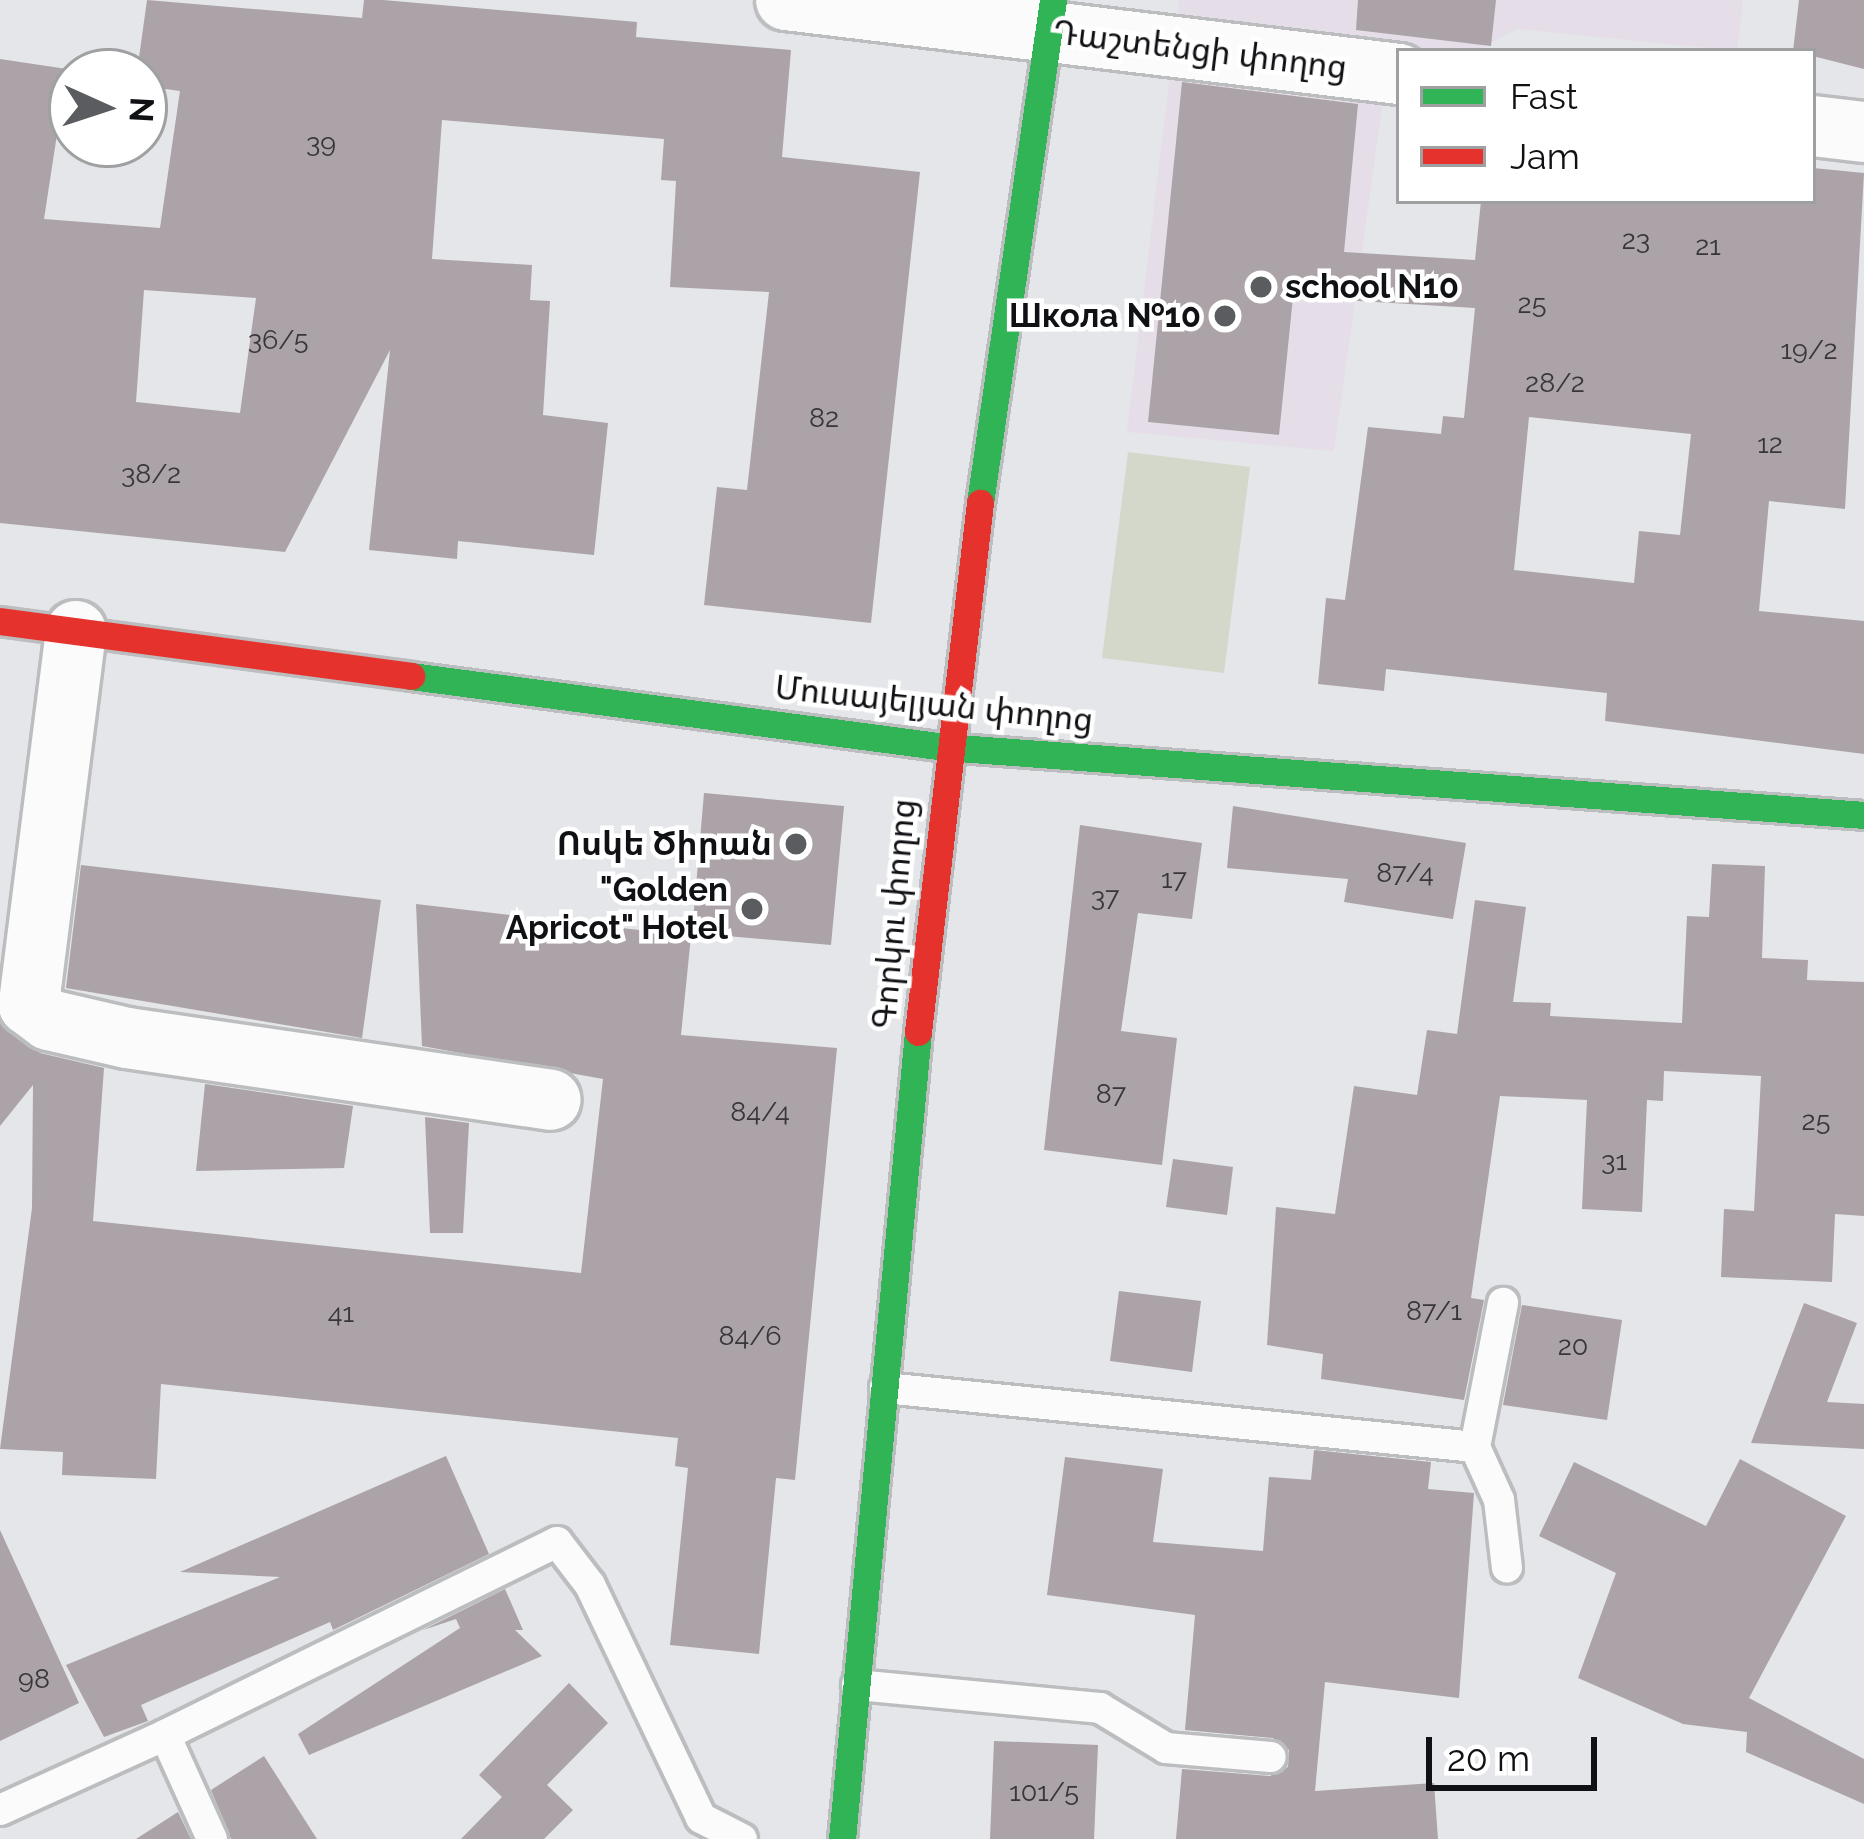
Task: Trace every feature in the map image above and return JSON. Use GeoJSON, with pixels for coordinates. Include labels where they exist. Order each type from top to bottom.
{"type":"FeatureCollection","features":[{"type":"Feature","properties":{"kind":"street","name":"Դաշտենցի փողոց"},"geometry":{"type":"LineString","coordinates":[[787,0],[1050,16],[1396,74]]}},
{"type":"Feature","properties":{"kind":"street","name":"Գորկու փողոց"},"geometry":{"type":"LineString","coordinates":[[842,1839],[945,747],[1050,16]]}},
{"type":"Feature","properties":{"kind":"street"},"geometry":{"type":"LineString","coordinates":[[1816,125],[1864,132]]}},
{"type":"Feature","properties":{"kind":"street","name":"Մուսայելյան փողոց"},"geometry":{"type":"LineString","coordinates":[[0,621],[945,747],[1864,815]]}},
{"type":"Feature","properties":{"kind":"street"},"geometry":{"type":"LineString","coordinates":[[76,632],[29,1005],[49,1020],[127,1038],[550,1100]]}},
{"type":"Feature","properties":{"kind":"lane"},"geometry":{"type":"LineString","coordinates":[[1503,1303],[1475,1447],[1499,1500],[1507,1568]]}},
{"type":"Feature","properties":{"kind":"lane"},"geometry":{"type":"LineString","coordinates":[[885,1388],[1475,1447]]}},
{"type":"Feature","properties":{"kind":"lane"},"geometry":{"type":"LineString","coordinates":[[0,1810],[165,1735],[557,1542],[590,1585],[701,1818],[742,1839]]}},
{"type":"Feature","properties":{"kind":"lane"},"geometry":{"type":"LineString","coordinates":[[856,1685],[1100,1708],[1166,1748],[1271,1757]]}},
{"type":"Feature","properties":{"kind":"lane"},"geometry":{"type":"LineString","coordinates":[[165,1735],[212,1839]]}},
{"type":"Feature","properties":{"kind":"shaded area"},"geometry":{"type":"Polygon","coordinates":[[[1179,0],[1743,0],[1737,48],[1517,29],[1481,48],[1396,48],[1383,100],[1334,451],[1127,432],[1179,0]]]}},
{"type":"Feature","properties":{"kind":"shaded area"},"geometry":{"type":"Polygon","coordinates":[[[1128,452],[1250,467],[1224,673],[1102,658],[1128,452]]]}},
{"type":"Feature","properties":{"kind":"building"},"geometry":{"type":"Polygon","coordinates":[[[147,0],[362,18],[364,0],[383,0],[637,22],[636,37],[791,50],[782,157],[920,172],[871,623],[704,605],[717,487],[747,490],[769,292],[670,287],[676,181],[661,180],[664,139],[442,120],[432,259],[532,265],[530,300],[550,301],[543,415],[608,423],[594,555],[458,541],[457,559],[369,550],[390,350],[285,552],[0,523],[0,59],[48,66],[48,168],[52,168],[44,219],[160,228],[180,91],[168,89],[168,48],[140,48],[147,0]],[[144,290],[136,402],[240,413],[256,298],[144,290]]]}},
{"type":"Feature","properties":{"kind":"building"},"geometry":{"type":"Polygon","coordinates":[[[1358,0],[1496,0],[1491,46],[1356,30],[1358,0]]]}},
{"type":"Feature","properties":{"kind":"building"},"geometry":{"type":"Polygon","coordinates":[[[1799,0],[1864,0],[1864,69],[1816,57],[1816,48],[1793,48],[1799,0]]]}},
{"type":"Feature","properties":{"kind":"building"},"geometry":{"type":"Polygon","coordinates":[[[1182,82],[1358,104],[1344,252],[1475,260],[1481,204],[1816,204],[1816,168],[1864,173],[1845,509],[1769,501],[1759,611],[1864,621],[1864,754],[1605,721],[1607,693],[1386,669],[1384,691],[1318,684],[1326,598],[1345,600],[1368,427],[1441,434],[1443,416],[1464,418],[1475,308],[1293,297],[1279,435],[1148,422],[1182,82]],[[1529,417],[1514,570],[1634,583],[1639,531],[1680,535],[1691,434],[1529,417]]]}},
{"type":"Feature","properties":{"kind":"building"},"geometry":{"type":"Polygon","coordinates":[[[704,793],[844,806],[831,945],[692,933],[704,793]]]}},
{"type":"Feature","properties":{"kind":"building"},"geometry":{"type":"Polygon","coordinates":[[[1233,806],[1466,843],[1453,919],[1344,902],[1348,879],[1227,868],[1233,806]]]}},
{"type":"Feature","properties":{"kind":"building"},"geometry":{"type":"Polygon","coordinates":[[[1080,825],[1202,843],[1192,919],[1138,913],[1121,1031],[1177,1038],[1162,1165],[1044,1150],[1080,825]]]}},
{"type":"Feature","properties":{"kind":"building"},"geometry":{"type":"Polygon","coordinates":[[[1712,864],[1765,866],[1762,958],[1808,960],[1807,980],[1864,982],[1864,1216],[1835,1214],[1832,1282],[1721,1277],[1724,1209],[1754,1211],[1761,1076],[1664,1071],[1663,1101],[1647,1100],[1642,1212],[1582,1209],[1587,1100],[1500,1096],[1471,1298],[1484,1300],[1464,1400],[1321,1379],[1323,1354],[1267,1345],[1276,1207],[1335,1214],[1354,1086],[1417,1095],[1427,1030],[1457,1034],[1475,900],[1526,907],[1513,1002],[1551,1003],[1550,1016],[1682,1023],[1687,916],[1709,917],[1712,864]]]}},
{"type":"Feature","properties":{"kind":"building"},"geometry":{"type":"Polygon","coordinates":[[[81,865],[381,900],[362,1038],[66,988],[81,865]]]}},
{"type":"Feature","properties":{"kind":"building"},"geometry":{"type":"Polygon","coordinates":[[[416,904],[691,936],[681,1035],[837,1048],[795,1480],[776,1478],[759,1654],[670,1645],[688,1468],[675,1466],[678,1438],[161,1384],[156,1479],[62,1475],[63,1452],[0,1449],[32,1208],[33,1085],[0,1126],[0,1022],[40,1053],[104,1068],[93,1221],[581,1273],[603,1079],[422,1046],[416,904]]]}},
{"type":"Feature","properties":{"kind":"building"},"geometry":{"type":"Polygon","coordinates":[[[205,1084],[353,1106],[344,1168],[196,1171],[205,1084]]]}},
{"type":"Feature","properties":{"kind":"building"},"geometry":{"type":"Polygon","coordinates":[[[425,1117],[469,1123],[463,1233],[430,1233],[425,1117]]]}},
{"type":"Feature","properties":{"kind":"building"},"geometry":{"type":"Polygon","coordinates":[[[1173,1159],[1233,1167],[1227,1215],[1166,1207],[1173,1159]]]}},
{"type":"Feature","properties":{"kind":"building"},"geometry":{"type":"Polygon","coordinates":[[[1119,1291],[1201,1301],[1192,1372],[1110,1361],[1119,1291]]]}},
{"type":"Feature","properties":{"kind":"building"},"geometry":{"type":"Polygon","coordinates":[[[1804,1303],[1857,1323],[1827,1402],[1864,1404],[1864,1449],[1751,1443],[1804,1303]]]}},
{"type":"Feature","properties":{"kind":"building"},"geometry":{"type":"Polygon","coordinates":[[[1522,1305],[1622,1320],[1607,1420],[1503,1405],[1522,1305]]]}},
{"type":"Feature","properties":{"kind":"building"},"geometry":{"type":"Polygon","coordinates":[[[1314,1450],[1431,1462],[1428,1489],[1474,1493],[1459,1698],[1325,1682],[1315,1791],[1434,1783],[1438,1839],[1176,1839],[1182,1769],[1270,1776],[1288,1767],[1289,1750],[1273,1738],[1185,1730],[1195,1615],[1047,1595],[1065,1457],[1163,1469],[1153,1542],[1263,1551],[1269,1477],[1311,1480],[1314,1450]]]}},
{"type":"Feature","properties":{"kind":"building"},"geometry":{"type":"Polygon","coordinates":[[[446,1456],[489,1554],[333,1630],[330,1622],[141,1705],[148,1721],[104,1737],[66,1665],[280,1577],[180,1572],[446,1456]]]}},
{"type":"Feature","properties":{"kind":"building"},"geometry":{"type":"Polygon","coordinates":[[[1740,1459],[1846,1516],[1749,1698],[1864,1759],[1864,1804],[1746,1752],[1747,1732],[1683,1724],[1578,1678],[1616,1573],[1539,1536],[1574,1462],[1706,1526],[1740,1459]]]}},
{"type":"Feature","properties":{"kind":"building"},"geometry":{"type":"Polygon","coordinates":[[[0,1530],[79,1703],[0,1741],[0,1530]]]}},
{"type":"Feature","properties":{"kind":"building"},"geometry":{"type":"Polygon","coordinates":[[[505,1589],[523,1630],[515,1630],[542,1656],[309,1755],[298,1734],[460,1628],[456,1619],[423,1630],[505,1589]]]}},
{"type":"Feature","properties":{"kind":"building"},"geometry":{"type":"Polygon","coordinates":[[[569,1683],[608,1723],[547,1785],[573,1810],[544,1839],[461,1839],[502,1797],[479,1775],[569,1683]]]}},
{"type":"Feature","properties":{"kind":"building"},"geometry":{"type":"Polygon","coordinates":[[[994,1741],[1098,1745],[1094,1839],[990,1839],[994,1741]]]}},
{"type":"Feature","properties":{"kind":"building"},"geometry":{"type":"Polygon","coordinates":[[[264,1756],[317,1839],[231,1839],[211,1790],[264,1756]]]}},
{"type":"Feature","properties":{"kind":"building"},"geometry":{"type":"Polygon","coordinates":[[[178,1812],[191,1839],[136,1839],[178,1812]]]}},
{"type":"Feature","properties":{"kind":"traffic: fast"},"geometry":{"type":"LineString","coordinates":[[980,503],[1053,0]]}},
{"type":"Feature","properties":{"kind":"traffic: fast"},"geometry":{"type":"LineString","coordinates":[[411,676],[945,747],[1864,815]]}},
{"type":"Feature","properties":{"kind":"traffic: fast"},"geometry":{"type":"LineString","coordinates":[[842,1839],[918,1032]]}},
{"type":"Feature","properties":{"kind":"traffic: jam"},"geometry":{"type":"LineString","coordinates":[[918,1032],[980,503]]}},
{"type":"Feature","properties":{"kind":"traffic: jam"},"geometry":{"type":"LineString","coordinates":[[0,621],[411,676]]}},
{"type":"Feature","properties":{"kind":"place","name":"school N10"},"geometry":{"type":"Point","coordinates":[1261,287]}},
{"type":"Feature","properties":{"kind":"place","name":"Школа №10"},"geometry":{"type":"Point","coordinates":[1225,316]}},
{"type":"Feature","properties":{"kind":"place","name":"Ոսկե Ծիրան"},"geometry":{"type":"Point","coordinates":[796,844]}},
{"type":"Feature","properties":{"kind":"place","name":"\"Golden Apricot\" Hotel"},"geometry":{"type":"Point","coordinates":[752,909]}}]}
